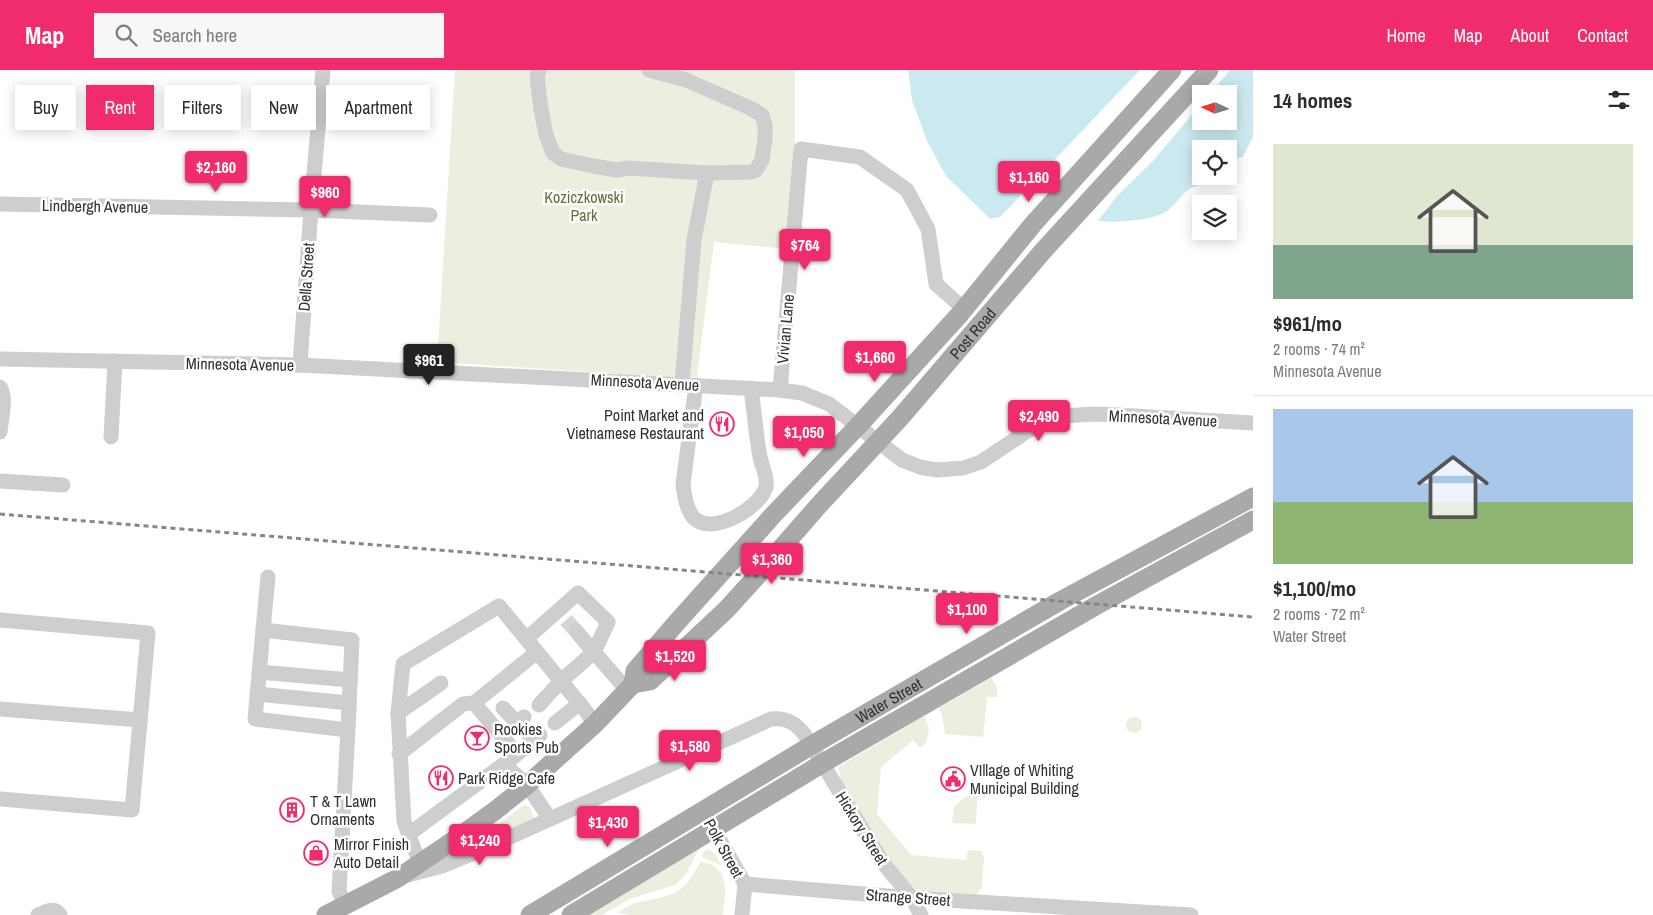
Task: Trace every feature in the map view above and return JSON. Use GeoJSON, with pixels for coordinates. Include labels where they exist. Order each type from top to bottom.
{"type":"FeatureCollection","features":[{"type":"Feature","properties":{"kind":"main road","name":"Post Road"},"geometry":{"type":"LineString","coordinates":[[630,687],[635,671],[678,620],[774,513],[858,426],[964,309],[1034,223],[1172,70]]}},
{"type":"Feature","properties":{"kind":"main road","name":"Post Road"},"geometry":{"type":"LineString","coordinates":[[630,687],[650,681],[726,610],[877,441],[900,418],[1049,245],[1209,70]]}},
{"type":"Feature","properties":{"kind":"main road","name":"Water Street"},"geometry":{"type":"LineString","coordinates":[[530,915],[812,745],[1053,605],[1253,497]]}},
{"type":"Feature","properties":{"kind":"main road","name":"Water Street"},"geometry":{"type":"LineString","coordinates":[[571,915],[823,763],[1092,608],[1253,520]]}},
{"type":"Feature","properties":{"kind":"main road"},"geometry":{"type":"LineString","coordinates":[[326,915],[398,878],[496,810],[595,724],[630,687]]}},
{"type":"Feature","properties":{"kind":"street","name":"Della Street"},"geometry":{"type":"LineString","coordinates":[[300,365],[310,210],[323,70]]}},
{"type":"Feature","properties":{"kind":"street"},"geometry":{"type":"LineString","coordinates":[[539,70],[537,77],[538,91],[546,135],[551,151],[561,159],[617,170],[628,168],[707,173],[750,172],[756,170],[762,160],[765,138],[765,125],[762,115],[686,80],[649,70]]}},
{"type":"Feature","properties":{"kind":"street","name":"Vivian Lane"},"geometry":{"type":"LineString","coordinates":[[780,390],[801,149],[860,157],[907,190],[928,230],[936,284],[964,309]]}},
{"type":"Feature","properties":{"kind":"street"},"geometry":{"type":"LineString","coordinates":[[707,173],[694,240],[683,484],[684,496],[691,515],[697,521],[706,524],[725,522],[741,514],[762,497],[766,486],[765,473],[760,459],[751,388]]}},
{"type":"Feature","properties":{"kind":"street","name":"Lindbergh Avenue"},"geometry":{"type":"LineString","coordinates":[[0,204],[310,210],[430,215]]}},
{"type":"Feature","properties":{"kind":"street","name":"Minnesota Avenue"},"geometry":{"type":"LineString","coordinates":[[0,358],[300,365],[780,390],[802,394],[829,404],[902,460],[928,469],[968,467],[981,462],[1029,430],[1062,416],[1094,414],[1253,423]]}},
{"type":"Feature","properties":{"kind":"street"},"geometry":{"type":"LineString","coordinates":[[110,437],[114,361]]}},
{"type":"Feature","properties":{"kind":"street"},"geometry":{"type":"LineString","coordinates":[[0,387],[3,397],[0,432]]}},
{"type":"Feature","properties":{"kind":"street"},"geometry":{"type":"LineString","coordinates":[[0,481],[63,485]]}},
{"type":"Feature","properties":{"kind":"street"},"geometry":{"type":"LineString","coordinates":[[268,577],[255,720],[348,730]]}},
{"type":"Feature","properties":{"kind":"street"},"geometry":{"type":"LineString","coordinates":[[526,639],[567,620],[578,593],[608,622],[594,652],[538,704]]}},
{"type":"Feature","properties":{"kind":"street"},"geometry":{"type":"LineString","coordinates":[[421,863],[404,821],[398,713],[403,664],[499,606],[580,703],[595,724]]}},
{"type":"Feature","properties":{"kind":"street"},"geometry":{"type":"LineString","coordinates":[[0,620],[148,633],[132,810],[0,799]]}},
{"type":"Feature","properties":{"kind":"street"},"geometry":{"type":"LineString","coordinates":[[567,620],[594,652],[630,687]]}},
{"type":"Feature","properties":{"kind":"street"},"geometry":{"type":"LineString","coordinates":[[263,630],[352,640],[339,891],[345,906]]}},
{"type":"Feature","properties":{"kind":"street"},"geometry":{"type":"LineString","coordinates":[[399,754],[463,704],[474,703],[537,652]]}},
{"type":"Feature","properties":{"kind":"street"},"geometry":{"type":"LineString","coordinates":[[259,672],[350,680]]}},
{"type":"Feature","properties":{"kind":"street"},"geometry":{"type":"LineString","coordinates":[[398,713],[441,683]]}},
{"type":"Feature","properties":{"kind":"street"},"geometry":{"type":"LineString","coordinates":[[257,694],[349,702]]}},
{"type":"Feature","properties":{"kind":"street"},"geometry":{"type":"LineString","coordinates":[[474,703],[517,754]]}},
{"type":"Feature","properties":{"kind":"street"},"geometry":{"type":"LineString","coordinates":[[555,722],[580,703]]}},
{"type":"Feature","properties":{"kind":"street"},"geometry":{"type":"LineString","coordinates":[[408,834],[537,738],[521,720],[503,708]]}},
{"type":"Feature","properties":{"kind":"street"},"geometry":{"type":"LineString","coordinates":[[0,709],[140,720]]}},
{"type":"Feature","properties":{"kind":"street","name":"Hickory Street"},"geometry":{"type":"LineString","coordinates":[[398,878],[442,866],[550,820],[771,719],[780,718],[794,723],[805,734],[883,863],[912,898],[921,915]]}},
{"type":"Feature","properties":{"kind":"street"},"geometry":{"type":"LineString","coordinates":[[504,764],[526,785],[550,820]]}},
{"type":"Feature","properties":{"kind":"street","name":"Polk Street"},"geometry":{"type":"LineString","coordinates":[[703,811],[745,884],[742,915]]}},
{"type":"Feature","properties":{"kind":"street","name":"Strange Street"},"geometry":{"type":"LineString","coordinates":[[745,884],[1125,913],[1190,915]]}},
{"type":"Feature","properties":{"kind":"green space","name":"Koziczkowski Park"},"geometry":{"type":"Polygon","coordinates":[[[455,70],[795,70],[795,146],[788,249],[714,242],[697,377],[669,377],[437,362],[455,70]]]}},
{"type":"Feature","properties":{"kind":"green space"},"geometry":{"type":"Polygon","coordinates":[[[991,678],[996,685],[998,697],[987,697],[983,737],[945,734],[939,708],[991,678]]]}},
{"type":"Feature","properties":{"kind":"green space"},"geometry":{"type":"Polygon","coordinates":[[[924,716],[929,728],[926,743],[920,748],[913,740],[881,767],[877,814],[911,855],[966,860],[968,850],[981,851],[984,858],[982,885],[976,895],[919,893],[900,878],[841,781],[838,767],[924,716]]]}},
{"type":"Feature","properties":{"kind":"green space"},"geometry":{"type":"Polygon","coordinates":[[[1131,717],[1137,717],[1142,722],[1140,731],[1131,733],[1126,728],[1126,722],[1131,717]]]}},
{"type":"Feature","properties":{"kind":"green space"},"geometry":{"type":"Polygon","coordinates":[[[978,786],[976,824],[952,823],[954,807],[978,786]]]}},
{"type":"Feature","properties":{"kind":"green space"},"geometry":{"type":"Polygon","coordinates":[[[524,805],[530,807],[534,818],[476,847],[475,842],[524,805]]]}},
{"type":"Feature","properties":{"kind":"green space"},"geometry":{"type":"Polygon","coordinates":[[[699,848],[687,873],[675,885],[630,899],[602,915],[584,915],[699,848]]]}},
{"type":"Feature","properties":{"kind":"green space"},"geometry":{"type":"Polygon","coordinates":[[[708,849],[715,854],[722,866],[702,857],[704,851],[708,849]]]}},
{"type":"Feature","properties":{"kind":"green space"},"geometry":{"type":"Polygon","coordinates":[[[701,861],[714,867],[723,878],[725,890],[723,915],[631,915],[618,913],[632,904],[676,892],[688,881],[701,861]]]}},
{"type":"Feature","properties":{"kind":"water"},"geometry":{"type":"Polygon","coordinates":[[[908,70],[1140,70],[1000,217],[990,219],[946,176],[927,141],[912,100],[908,70]]]}},
{"type":"Feature","properties":{"kind":"water"},"geometry":{"type":"Polygon","coordinates":[[[1230,70],[1253,70],[1253,137],[1243,157],[1237,159],[1237,140],[1192,140],[1192,185],[1199,185],[1186,192],[1167,211],[1152,217],[1114,222],[1098,221],[1117,196],[1153,161],[1192,115],[1192,130],[1238,130],[1238,85],[1218,85],[1230,70]]]}},
{"type":"Feature","properties":{"kind":"tunnel"},"geometry":{"type":"LineString","coordinates":[[566,620],[576,631]]}},
{"type":"Feature","properties":{"kind":"railway"},"geometry":{"type":"LineString","coordinates":[[0,514],[1253,617]]}},
{"type":"Feature","properties":{"kind":"place","name":"Point Market and Vietnamese Restaurant"},"geometry":{"type":"Point","coordinates":[722,424]}},
{"type":"Feature","properties":{"kind":"place","name":"Rookies Sports Pub"},"geometry":{"type":"Point","coordinates":[477,738]}},
{"type":"Feature","properties":{"kind":"place","name":"Park Ridge Cafe"},"geometry":{"type":"Point","coordinates":[441,778]}},
{"type":"Feature","properties":{"kind":"place","name":"VIllage of Whiting Municipal Building"},"geometry":{"type":"Point","coordinates":[953,779]}},
{"type":"Feature","properties":{"kind":"place","name":"T & T Lawn Ornaments"},"geometry":{"type":"Point","coordinates":[292,810]}},
{"type":"Feature","properties":{"kind":"place","name":"Mirror Finish Auto Detail"},"geometry":{"type":"Point","coordinates":[316,853]}}]}
